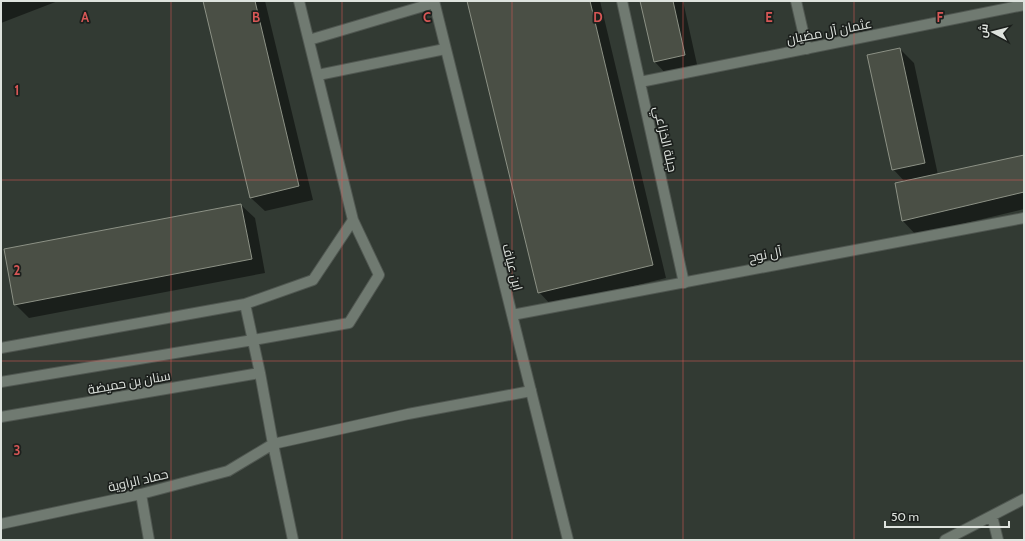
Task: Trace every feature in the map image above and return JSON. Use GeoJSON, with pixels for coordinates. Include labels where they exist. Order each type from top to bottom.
{"type":"FeatureCollection","features":[{"type":"Feature","properties":{"kind":"street"},"geometry":{"type":"LineString","coordinates":[[1,382],[349,323],[379,275],[353,220],[299,1]]}},
{"type":"Feature","properties":{"kind":"street","name":"جبلة الخزاعي"},"geometry":{"type":"LineString","coordinates":[[622,1],[684,283]]}},
{"type":"Feature","properties":{"kind":"street"},"geometry":{"type":"LineString","coordinates":[[796,1],[807,49]]}},
{"type":"Feature","properties":{"kind":"street"},"geometry":{"type":"LineString","coordinates":[[309,40],[434,2]]}},
{"type":"Feature","properties":{"kind":"street","name":"ابن عياف"},"geometry":{"type":"LineString","coordinates":[[434,2],[568,540]]}},
{"type":"Feature","properties":{"kind":"street","name":"عثمان آل مضيان"},"geometry":{"type":"LineString","coordinates":[[640,82],[1024,5]]}},
{"type":"Feature","properties":{"kind":"street"},"geometry":{"type":"LineString","coordinates":[[318,75],[445,49]]}},
{"type":"Feature","properties":{"kind":"street","name":"آل نوح"},"geometry":{"type":"LineString","coordinates":[[512,315],[1024,218]]}},
{"type":"Feature","properties":{"kind":"street"},"geometry":{"type":"LineString","coordinates":[[1,348],[245,304],[313,280],[353,220]]}},
{"type":"Feature","properties":{"kind":"street"},"geometry":{"type":"LineString","coordinates":[[245,304],[293,540]]}},
{"type":"Feature","properties":{"kind":"street","name":"سنان بن حميضة"},"geometry":{"type":"LineString","coordinates":[[1,417],[260,373]]}},
{"type":"Feature","properties":{"kind":"street","name":"حماد الراوية"},"geometry":{"type":"LineString","coordinates":[[1,524],[141,494],[228,471],[273,444],[408,414],[531,391]]}},
{"type":"Feature","properties":{"kind":"street"},"geometry":{"type":"LineString","coordinates":[[141,494],[149,540]]}},
{"type":"Feature","properties":{"kind":"street"},"geometry":{"type":"LineString","coordinates":[[945,540],[1024,499]]}},
{"type":"Feature","properties":{"kind":"street"},"geometry":{"type":"LineString","coordinates":[[992,516],[998,540]]}},
{"type":"Feature","properties":{"kind":"building"},"geometry":{"type":"Polygon","coordinates":[[[203,1],[255,1],[299,186],[250,198],[203,1]]]}},
{"type":"Feature","properties":{"kind":"building"},"geometry":{"type":"Polygon","coordinates":[[[467,1],[590,1],[653,265],[538,293],[467,1]]]}},
{"type":"Feature","properties":{"kind":"building"},"geometry":{"type":"Polygon","coordinates":[[[640,1],[673,1],[685,55],[654,62],[640,1]]]}},
{"type":"Feature","properties":{"kind":"building"},"geometry":{"type":"Polygon","coordinates":[[[900,48],[925,163],[892,170],[867,55],[900,48]]]}},
{"type":"Feature","properties":{"kind":"building"},"geometry":{"type":"Polygon","coordinates":[[[1024,155],[1024,192],[902,221],[895,183],[1024,155]]]}},
{"type":"Feature","properties":{"kind":"building"},"geometry":{"type":"Polygon","coordinates":[[[241,204],[252,259],[14,305],[4,249],[241,204]]]}}]}
